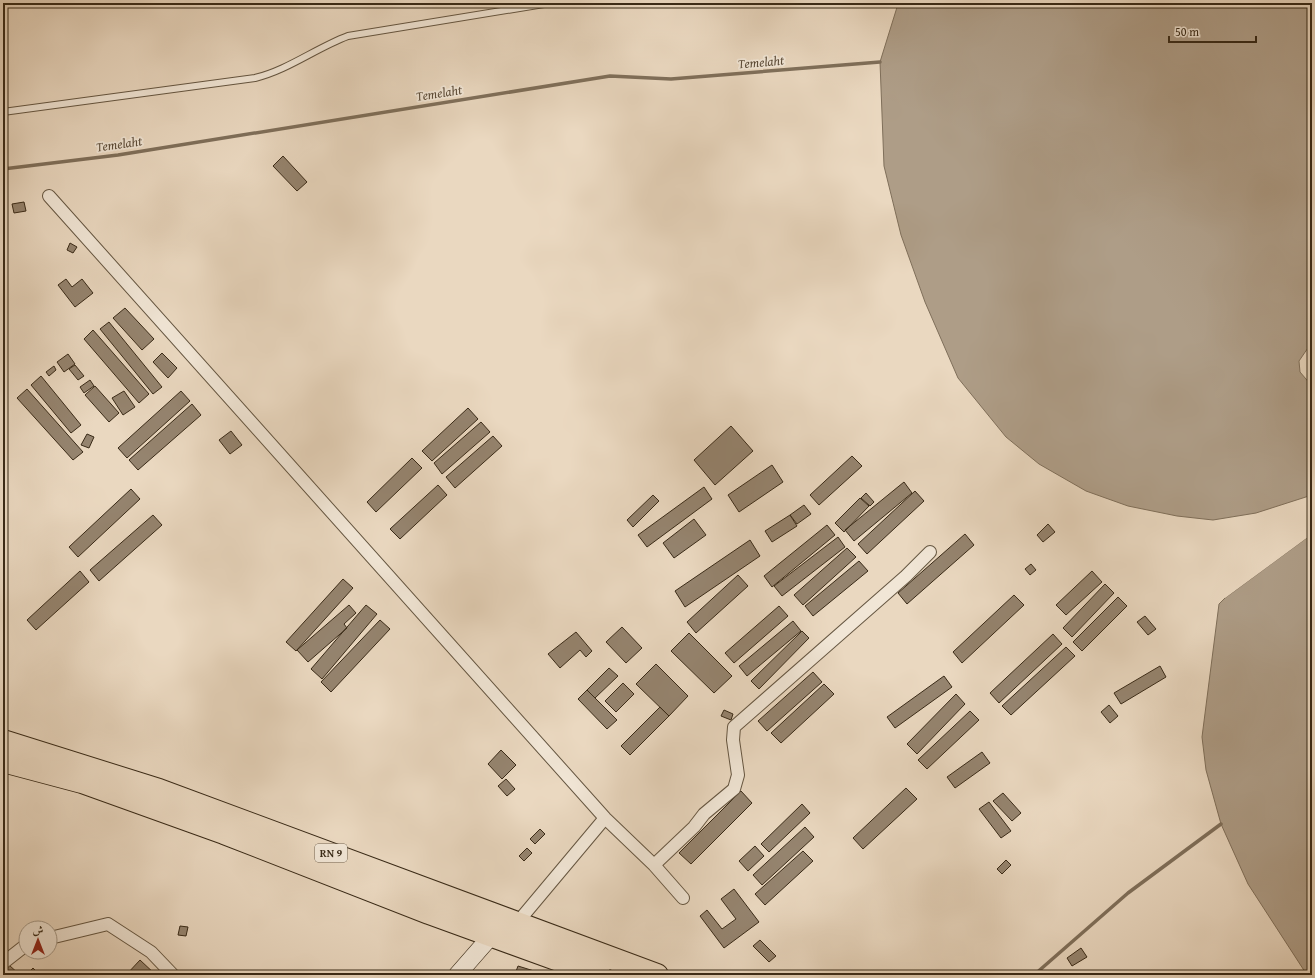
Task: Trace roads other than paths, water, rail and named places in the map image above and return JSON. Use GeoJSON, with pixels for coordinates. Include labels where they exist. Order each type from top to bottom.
{"type":"FeatureCollection","features":[{"type":"Feature","properties":{"kind":"highway","name":"RN 9"},"geometry":{"type":"LineString","coordinates":[[3,741],[159,790],[657,975]]}},
{"type":"Feature","properties":{"kind":"highway","name":"RN 9"},"geometry":{"type":"LineString","coordinates":[[3,761],[82,782],[217,830],[600,975]]}},
{"type":"Feature","properties":{"kind":"main road"},"geometry":{"type":"LineString","coordinates":[[457,975],[491,935],[512,921]]}},
{"type":"Feature","properties":{"kind":"street"},"geometry":{"type":"LineString","coordinates":[[48,196],[605,818],[654,865],[683,898]]}},
{"type":"Feature","properties":{"kind":"street"},"geometry":{"type":"LineString","coordinates":[[654,865],[694,827],[704,814],[734,789],[738,775],[733,740],[734,727],[906,576],[930,552]]}},
{"type":"Feature","properties":{"kind":"street"},"geometry":{"type":"LineString","coordinates":[[512,921],[605,818]]}},
{"type":"Feature","properties":{"kind":"street"},"geometry":{"type":"LineString","coordinates":[[58,936],[108,924],[151,952],[173,975]]}},
{"type":"Feature","properties":{"kind":"street"},"geometry":{"type":"LineString","coordinates":[[3,963],[18,951]]}},
{"type":"Feature","properties":{"kind":"lane"},"geometry":{"type":"LineString","coordinates":[[3,112],[255,78],[280,70],[332,42],[348,36],[533,4],[550,3]]}},
{"type":"Feature","properties":{"kind":"waterway","name":"Temelaht"},"geometry":{"type":"LineString","coordinates":[[3,169],[118,155],[610,76],[671,79],[880,62]]}},
{"type":"Feature","properties":{"kind":"waterway"},"geometry":{"type":"LineString","coordinates":[[1034,975],[1128,893],[1221,824]]}}]}
